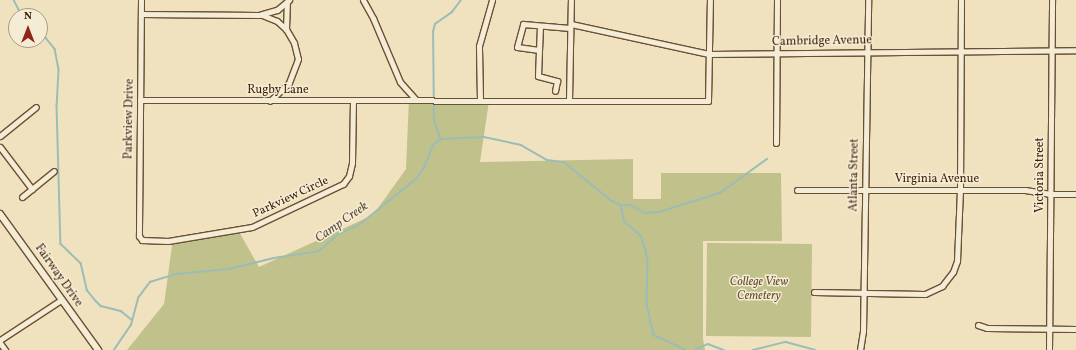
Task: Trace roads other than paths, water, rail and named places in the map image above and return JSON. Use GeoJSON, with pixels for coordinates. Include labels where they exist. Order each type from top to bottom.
{"type":"FeatureCollection","features":[{"type":"Feature","properties":{"kind":"street","name":"Parkview Drive"},"geometry":{"type":"LineString","coordinates":[[140,239],[141,0]]}},
{"type":"Feature","properties":{"kind":"street"},"geometry":{"type":"LineString","coordinates":[[363,0],[373,18],[400,82],[416,100]]}},
{"type":"Feature","properties":{"kind":"street"},"geometry":{"type":"LineString","coordinates":[[480,100],[479,46],[492,0]]}},
{"type":"Feature","properties":{"kind":"street"},"geometry":{"type":"LineString","coordinates":[[569,100],[571,0]]}},
{"type":"Feature","properties":{"kind":"street"},"geometry":{"type":"LineString","coordinates":[[709,54],[710,0]]}},
{"type":"Feature","properties":{"kind":"street"},"geometry":{"type":"LineString","coordinates":[[776,143],[777,0]]}},
{"type":"Feature","properties":{"kind":"street","name":"Atlanta Street"},"geometry":{"type":"LineString","coordinates":[[860,350],[864,293],[866,52],[868,0]]}},
{"type":"Feature","properties":{"kind":"street"},"geometry":{"type":"LineString","coordinates":[[814,292],[925,294],[937,290],[953,272],[958,232],[960,190],[961,0]]}},
{"type":"Feature","properties":{"kind":"street","name":"Victoria Street"},"geometry":{"type":"LineString","coordinates":[[1049,350],[1052,0]]}},
{"type":"Feature","properties":{"kind":"street"},"geometry":{"type":"LineString","coordinates":[[262,15],[288,2]]}},
{"type":"Feature","properties":{"kind":"street"},"geometry":{"type":"LineString","coordinates":[[286,30],[288,2]]}},
{"type":"Feature","properties":{"kind":"street"},"geometry":{"type":"LineString","coordinates":[[141,14],[262,15],[277,21],[286,30],[297,51],[296,69],[289,83],[270,101]]}},
{"type":"Feature","properties":{"kind":"street","name":"Cambridge Avenue"},"geometry":{"type":"LineString","coordinates":[[539,50],[517,47],[523,24],[540,26],[571,26],[709,54],[1076,50]]}},
{"type":"Feature","properties":{"kind":"street"},"geometry":{"type":"LineString","coordinates":[[540,26],[538,76],[557,81],[555,92]]}},
{"type":"Feature","properties":{"kind":"street","name":"Rugby Lane"},"geometry":{"type":"LineString","coordinates":[[140,100],[708,101],[709,54]]}},
{"type":"Feature","properties":{"kind":"street","name":"Parkview Circle"},"geometry":{"type":"LineString","coordinates":[[140,239],[168,241],[252,227],[343,184],[349,176],[352,163],[354,101]]}},
{"type":"Feature","properties":{"kind":"street"},"geometry":{"type":"LineString","coordinates":[[0,136],[36,107]]}},
{"type":"Feature","properties":{"kind":"street"},"geometry":{"type":"LineString","coordinates":[[0,147],[32,189]]}},
{"type":"Feature","properties":{"kind":"street"},"geometry":{"type":"LineString","coordinates":[[22,197],[54,171]]}},
{"type":"Feature","properties":{"kind":"street","name":"Virginia Avenue"},"geometry":{"type":"LineString","coordinates":[[797,190],[1024,190],[1051,194],[1076,194]]}},
{"type":"Feature","properties":{"kind":"street","name":"Fairway Drive"},"geometry":{"type":"LineString","coordinates":[[0,214],[98,350]]}},
{"type":"Feature","properties":{"kind":"street"},"geometry":{"type":"LineString","coordinates":[[5,350],[0,342],[61,300]]}},
{"type":"Feature","properties":{"kind":"street"},"geometry":{"type":"LineString","coordinates":[[978,325],[987,328],[1076,329]]}},
{"type":"Feature","properties":{"kind":"waterway"},"geometry":{"type":"LineString","coordinates":[[14,0],[18,8]]}},
{"type":"Feature","properties":{"kind":"waterway","name":"Camp Creek"},"geometry":{"type":"LineString","coordinates":[[440,138],[434,121],[433,32],[435,24],[452,12],[461,0]]}},
{"type":"Feature","properties":{"kind":"waterway"},"geometry":{"type":"LineString","coordinates":[[48,40],[55,49],[59,70],[57,105],[61,244],[81,263],[87,290],[96,301],[101,306],[121,311],[132,320]]}},
{"type":"Feature","properties":{"kind":"waterway"},"geometry":{"type":"LineString","coordinates":[[441,139],[484,137],[521,145],[547,160],[564,162],[612,201],[621,205],[631,205],[645,213],[659,212],[720,193],[767,159]]}},
{"type":"Feature","properties":{"kind":"waterway","name":"Camp Creek"},"geometry":{"type":"LineString","coordinates":[[114,350],[131,325],[138,298],[150,282],[177,274],[229,269],[274,258],[319,251],[340,233],[359,225],[416,179],[424,168],[433,145],[441,139]]}},
{"type":"Feature","properties":{"kind":"waterway"},"geometry":{"type":"LineString","coordinates":[[621,205],[624,221],[641,236],[646,250],[648,262],[647,305],[654,335],[686,350]]}},
{"type":"Feature","properties":{"kind":"waterway"},"geometry":{"type":"LineString","coordinates":[[753,350],[786,342],[815,350]]}},
{"type":"Feature","properties":{"kind":"waterway"},"geometry":{"type":"LineString","coordinates":[[695,350],[708,344],[724,350]]}},
{"type":"Feature","properties":{"kind":"park label","name":"College View Cemetery"},"geometry":{"type":"Point","coordinates":[759,290]}}]}
